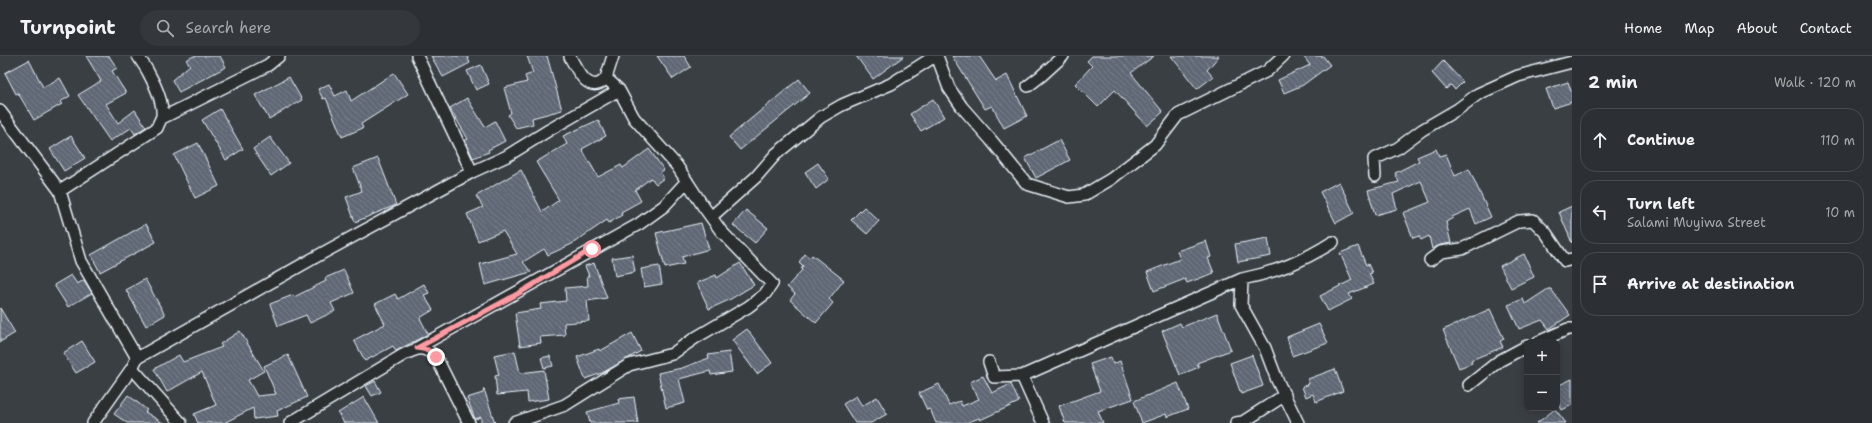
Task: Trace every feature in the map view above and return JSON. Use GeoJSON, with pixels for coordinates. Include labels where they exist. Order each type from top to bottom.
{"type":"FeatureCollection","features":[{"type":"Feature","properties":{"kind":"street"},"geometry":{"type":"LineString","coordinates":[[60,191],[157,128],[162,118],[162,108],[146,67],[138,56]]}},
{"type":"Feature","properties":{"kind":"street"},"geometry":{"type":"LineString","coordinates":[[162,118],[268,65],[279,56]]}},
{"type":"Feature","properties":{"kind":"street"},"geometry":{"type":"LineString","coordinates":[[417,56],[472,172]]}},
{"type":"Feature","properties":{"kind":"street"},"geometry":{"type":"LineString","coordinates":[[570,57],[582,78],[588,83],[595,84],[602,83],[606,78],[613,56]]}},
{"type":"Feature","properties":{"kind":"street"},"geometry":{"type":"LineString","coordinates":[[712,217],[756,177],[776,154],[821,117],[842,105],[891,84],[936,56],[949,88],[962,107],[1027,184],[1069,197],[1084,195],[1111,179],[1155,145],[1178,115],[1267,71],[1283,56]]}},
{"type":"Feature","properties":{"kind":"street"},"geometry":{"type":"LineString","coordinates":[[1028,86],[1063,56]]}},
{"type":"Feature","properties":{"kind":"street"},"geometry":{"type":"LineString","coordinates":[[1375,176],[1374,159],[1398,148],[1422,130],[1458,109],[1478,94],[1518,76],[1572,62]]}},
{"type":"Feature","properties":{"kind":"street"},"geometry":{"type":"LineString","coordinates":[[514,423],[565,405],[629,365],[672,354],[748,307],[765,294],[772,284],[722,231],[668,154],[634,118],[619,90],[606,78]]}},
{"type":"Feature","properties":{"kind":"street"},"geometry":{"type":"LineString","coordinates":[[93,423],[132,368],[137,358],[321,254],[472,172],[507,156],[619,90]]}},
{"type":"Feature","properties":{"kind":"street"},"geometry":{"type":"LineString","coordinates":[[0,111],[60,191],[81,261],[137,358]]}},
{"type":"Feature","properties":{"kind":"street"},"geometry":{"type":"LineString","coordinates":[[290,423],[403,355],[639,224],[664,206],[688,181]]}},
{"type":"Feature","properties":{"kind":"street"},"geometry":{"type":"LineString","coordinates":[[1430,260],[1441,252],[1462,249],[1519,221],[1533,220],[1546,232],[1566,261],[1572,259]]}},
{"type":"Feature","properties":{"kind":"street"},"geometry":{"type":"LineString","coordinates":[[989,362],[994,378],[1022,376],[1242,280],[1287,267],[1312,255],[1333,242]]}},
{"type":"Feature","properties":{"kind":"street"},"geometry":{"type":"LineString","coordinates":[[1242,280],[1241,305],[1265,348],[1298,423]]}},
{"type":"Feature","properties":{"kind":"street"},"geometry":{"type":"LineString","coordinates":[[1545,339],[1568,329],[1572,329]]}},
{"type":"Feature","properties":{"kind":"street"},"geometry":{"type":"LineString","coordinates":[[417,348],[428,350],[436,357],[469,423]]}},
{"type":"Feature","properties":{"kind":"street"},"geometry":{"type":"LineString","coordinates":[[1469,385],[1499,361],[1524,348]]}},
{"type":"Feature","properties":{"kind":"street"},"geometry":{"type":"LineString","coordinates":[[132,368],[181,423]]}},
{"type":"Feature","properties":{"kind":"street"},"geometry":{"type":"LineString","coordinates":[[1022,376],[1043,423]]}},
{"type":"Feature","properties":{"kind":"street"},"geometry":{"type":"LineString","coordinates":[[1240,423],[1285,395]]}},
{"type":"Feature","properties":{"kind":"building"},"geometry":{"type":"Polygon","coordinates":[[[86,56],[109,56],[117,68],[112,71],[126,93],[106,104],[118,123],[135,110],[146,127],[135,134],[131,128],[110,141],[78,95],[101,81],[86,56]]]}},
{"type":"Feature","properties":{"kind":"building"},"geometry":{"type":"Polygon","coordinates":[[[194,56],[220,56],[226,67],[179,92],[172,80],[190,65],[186,60],[194,56]]]}},
{"type":"Feature","properties":{"kind":"building"},"geometry":{"type":"Polygon","coordinates":[[[431,56],[467,56],[470,63],[443,77],[431,56]]]}},
{"type":"Feature","properties":{"kind":"building"},"geometry":{"type":"Polygon","coordinates":[[[527,56],[547,56],[562,110],[532,118],[533,124],[516,128],[508,115],[511,113],[504,88],[527,82],[525,76],[533,73],[527,56]]]}},
{"type":"Feature","properties":{"kind":"building"},"geometry":{"type":"Polygon","coordinates":[[[657,56],[684,56],[691,67],[673,79],[657,56]]]}},
{"type":"Feature","properties":{"kind":"building"},"geometry":{"type":"Polygon","coordinates":[[[856,56],[904,56],[873,79],[856,56]]]}},
{"type":"Feature","properties":{"kind":"building"},"geometry":{"type":"Polygon","coordinates":[[[952,56],[979,56],[996,81],[1007,75],[1027,116],[1004,128],[992,106],[985,109],[952,56]]]}},
{"type":"Feature","properties":{"kind":"building"},"geometry":{"type":"Polygon","coordinates":[[[1092,56],[1154,56],[1131,73],[1163,112],[1147,126],[1115,90],[1098,107],[1075,84],[1092,66],[1087,61],[1092,56]]]}},
{"type":"Feature","properties":{"kind":"building"},"geometry":{"type":"Polygon","coordinates":[[[1171,56],[1219,56],[1207,70],[1213,77],[1197,89],[1171,56]]]}},
{"type":"Feature","properties":{"kind":"building"},"geometry":{"type":"Polygon","coordinates":[[[1303,56],[1323,56],[1330,65],[1303,85],[1284,93],[1278,80],[1310,65],[1303,56]]]}},
{"type":"Feature","properties":{"kind":"building"},"geometry":{"type":"Polygon","coordinates":[[[29,60],[43,87],[60,78],[70,96],[60,102],[62,104],[34,120],[18,93],[16,94],[5,73],[29,60]]]}},
{"type":"Feature","properties":{"kind":"building"},"geometry":{"type":"Polygon","coordinates":[[[1443,61],[1463,82],[1455,90],[1451,85],[1446,89],[1432,73],[1443,61]]]}},
{"type":"Feature","properties":{"kind":"building"},"geometry":{"type":"Polygon","coordinates":[[[481,65],[489,84],[476,90],[467,71],[481,65]]]}},
{"type":"Feature","properties":{"kind":"building"},"geometry":{"type":"Polygon","coordinates":[[[394,73],[408,94],[361,124],[363,128],[342,137],[326,98],[323,99],[318,89],[329,84],[335,96],[347,90],[351,101],[394,73]]]}},
{"type":"Feature","properties":{"kind":"building"},"geometry":{"type":"Polygon","coordinates":[[[289,77],[302,100],[269,119],[255,95],[289,77]]]}},
{"type":"Feature","properties":{"kind":"building"},"geometry":{"type":"Polygon","coordinates":[[[799,79],[810,93],[740,150],[729,137],[799,79]]]}},
{"type":"Feature","properties":{"kind":"building"},"geometry":{"type":"Polygon","coordinates":[[[1568,82],[1572,94],[1572,102],[1553,108],[1546,89],[1568,82]]]}},
{"type":"Feature","properties":{"kind":"building"},"geometry":{"type":"Polygon","coordinates":[[[467,98],[485,127],[495,121],[505,141],[488,150],[489,152],[473,158],[465,140],[468,139],[450,108],[467,98]]]}},
{"type":"Feature","properties":{"kind":"building"},"geometry":{"type":"Polygon","coordinates":[[[933,99],[944,117],[921,131],[910,114],[933,99]]]}},
{"type":"Feature","properties":{"kind":"building"},"geometry":{"type":"Polygon","coordinates":[[[220,109],[243,149],[226,160],[202,120],[220,109]]]}},
{"type":"Feature","properties":{"kind":"building"},"geometry":{"type":"Polygon","coordinates":[[[598,120],[606,136],[582,149],[598,177],[621,165],[623,168],[649,149],[664,170],[660,172],[664,178],[656,184],[651,178],[635,190],[641,201],[621,212],[622,215],[609,223],[607,220],[572,244],[548,255],[544,249],[523,262],[531,272],[485,285],[480,264],[517,254],[503,231],[478,241],[467,214],[483,207],[476,196],[521,170],[542,212],[559,200],[536,162],[567,144],[563,136],[598,120]]]}},
{"type":"Feature","properties":{"kind":"building"},"geometry":{"type":"Polygon","coordinates":[[[71,136],[85,158],[64,171],[50,149],[71,136]]]}},
{"type":"Feature","properties":{"kind":"building"},"geometry":{"type":"Polygon","coordinates":[[[270,137],[289,163],[271,176],[253,149],[270,137]]]}},
{"type":"Feature","properties":{"kind":"building"},"geometry":{"type":"Polygon","coordinates":[[[1059,140],[1070,160],[1036,178],[1025,158],[1059,140]]]}},
{"type":"Feature","properties":{"kind":"building"},"geometry":{"type":"Polygon","coordinates":[[[198,143],[219,186],[195,198],[174,155],[198,143]]]}},
{"type":"Feature","properties":{"kind":"building"},"geometry":{"type":"Polygon","coordinates":[[[1436,149],[1439,156],[1446,154],[1455,176],[1469,169],[1491,217],[1476,224],[1470,209],[1452,217],[1453,218],[1446,222],[1451,243],[1440,245],[1432,249],[1429,236],[1421,240],[1419,236],[1413,238],[1403,213],[1430,202],[1421,181],[1393,194],[1397,209],[1375,215],[1368,190],[1399,182],[1395,173],[1419,161],[1417,157],[1436,149]]]}},
{"type":"Feature","properties":{"kind":"building"},"geometry":{"type":"Polygon","coordinates":[[[378,158],[396,205],[355,222],[346,197],[362,191],[353,168],[378,158]]]}},
{"type":"Feature","properties":{"kind":"building"},"geometry":{"type":"Polygon","coordinates":[[[818,163],[829,179],[816,189],[805,172],[818,163]]]}},
{"type":"Feature","properties":{"kind":"building"},"geometry":{"type":"Polygon","coordinates":[[[1339,182],[1354,213],[1336,223],[1320,192],[1339,182]]]}},
{"type":"Feature","properties":{"kind":"building"},"geometry":{"type":"Polygon","coordinates":[[[1572,206],[1572,243],[1559,212],[1572,206]]]}},
{"type":"Feature","properties":{"kind":"building"},"geometry":{"type":"Polygon","coordinates":[[[864,207],[879,221],[867,234],[851,220],[864,207]]]}},
{"type":"Feature","properties":{"kind":"building"},"geometry":{"type":"Polygon","coordinates":[[[746,210],[768,228],[755,243],[733,225],[746,210]]]}},
{"type":"Feature","properties":{"kind":"building"},"geometry":{"type":"Polygon","coordinates":[[[701,223],[709,249],[682,257],[684,264],[665,268],[656,233],[701,223]]]}},
{"type":"Feature","properties":{"kind":"building"},"geometry":{"type":"Polygon","coordinates":[[[146,224],[156,242],[100,272],[91,255],[146,224]]]}},
{"type":"Feature","properties":{"kind":"building"},"geometry":{"type":"Polygon","coordinates":[[[1268,238],[1271,256],[1238,262],[1235,244],[1268,238]]]}},
{"type":"Feature","properties":{"kind":"building"},"geometry":{"type":"Polygon","coordinates":[[[1206,241],[1211,257],[1208,258],[1214,273],[1187,283],[1185,279],[1154,291],[1147,272],[1180,259],[1177,251],[1206,241]]]}},
{"type":"Feature","properties":{"kind":"building"},"geometry":{"type":"Polygon","coordinates":[[[1358,246],[1366,265],[1368,264],[1372,273],[1369,274],[1374,284],[1349,294],[1352,299],[1328,311],[1320,296],[1352,280],[1340,253],[1358,246]]]}},
{"type":"Feature","properties":{"kind":"building"},"geometry":{"type":"Polygon","coordinates":[[[805,254],[810,258],[812,255],[844,280],[829,299],[833,303],[816,323],[790,300],[795,294],[787,287],[802,270],[801,269],[803,266],[799,262],[805,254]]]}},
{"type":"Feature","properties":{"kind":"building"},"geometry":{"type":"Polygon","coordinates":[[[1524,254],[1534,277],[1511,288],[1500,266],[1524,254]]]}},
{"type":"Feature","properties":{"kind":"building"},"geometry":{"type":"Polygon","coordinates":[[[632,255],[635,272],[615,276],[612,258],[632,255]]]}},
{"type":"Feature","properties":{"kind":"building"},"geometry":{"type":"Polygon","coordinates":[[[594,263],[607,298],[587,301],[589,321],[564,323],[565,335],[540,337],[541,343],[520,346],[515,313],[541,309],[540,304],[566,301],[565,288],[588,286],[587,276],[589,276],[585,266],[594,263]]]}},
{"type":"Feature","properties":{"kind":"building"},"geometry":{"type":"Polygon","coordinates":[[[740,263],[754,285],[729,300],[709,309],[697,283],[716,275],[717,278],[740,263]]]}},
{"type":"Feature","properties":{"kind":"building"},"geometry":{"type":"Polygon","coordinates":[[[659,266],[662,284],[644,287],[641,269],[659,266]]]}},
{"type":"Feature","properties":{"kind":"building"},"geometry":{"type":"Polygon","coordinates":[[[344,270],[354,293],[331,303],[335,311],[310,323],[306,315],[278,326],[270,304],[293,295],[294,297],[326,281],[325,278],[344,270]]]}},
{"type":"Feature","properties":{"kind":"building"},"geometry":{"type":"Polygon","coordinates":[[[71,275],[77,284],[84,280],[92,293],[68,307],[54,285],[71,275]]]}},
{"type":"Feature","properties":{"kind":"building"},"geometry":{"type":"Polygon","coordinates":[[[145,279],[165,315],[146,326],[126,290],[145,279]]]}},
{"type":"Feature","properties":{"kind":"building"},"geometry":{"type":"Polygon","coordinates":[[[424,284],[429,293],[424,295],[433,310],[420,318],[428,334],[396,351],[393,346],[365,361],[354,340],[385,324],[375,304],[395,294],[398,299],[424,284]]]}},
{"type":"Feature","properties":{"kind":"building"},"geometry":{"type":"Polygon","coordinates":[[[1548,289],[1551,289],[1570,315],[1549,329],[1542,320],[1519,329],[1508,305],[1523,299],[1525,304],[1548,289]]]}},
{"type":"Feature","properties":{"kind":"building"},"geometry":{"type":"Polygon","coordinates":[[[0,308],[15,333],[0,342],[0,308]]]}},
{"type":"Feature","properties":{"kind":"building"},"geometry":{"type":"Polygon","coordinates":[[[1490,309],[1504,339],[1500,341],[1503,347],[1471,360],[1472,363],[1459,368],[1443,330],[1490,309]]]}},
{"type":"Feature","properties":{"kind":"building"},"geometry":{"type":"Polygon","coordinates":[[[1217,313],[1231,350],[1197,363],[1199,367],[1180,375],[1162,331],[1180,323],[1182,327],[1217,313]]]}},
{"type":"Feature","properties":{"kind":"building"},"geometry":{"type":"Polygon","coordinates":[[[1319,324],[1328,343],[1292,356],[1287,337],[1319,324]]]}},
{"type":"Feature","properties":{"kind":"building"},"geometry":{"type":"Polygon","coordinates":[[[747,329],[772,363],[757,374],[732,340],[747,329]]]}},
{"type":"Feature","properties":{"kind":"building"},"geometry":{"type":"Polygon","coordinates":[[[240,331],[264,371],[248,380],[257,396],[276,394],[264,366],[288,355],[307,397],[277,411],[278,416],[254,419],[253,408],[224,423],[198,423],[194,414],[216,405],[202,372],[167,392],[154,369],[179,355],[183,362],[222,347],[220,344],[240,331]]]}},
{"type":"Feature","properties":{"kind":"building"},"geometry":{"type":"Polygon","coordinates":[[[632,333],[641,351],[602,373],[585,379],[577,357],[599,349],[600,351],[632,333]]]}},
{"type":"Feature","properties":{"kind":"building"},"geometry":{"type":"Polygon","coordinates":[[[82,341],[95,362],[76,373],[63,353],[82,341]]]}},
{"type":"Feature","properties":{"kind":"building"},"geometry":{"type":"Polygon","coordinates":[[[515,351],[520,373],[544,370],[549,399],[528,402],[527,392],[497,395],[495,376],[499,375],[494,355],[515,351]]]}},
{"type":"Feature","properties":{"kind":"building"},"geometry":{"type":"Polygon","coordinates":[[[729,352],[732,372],[711,375],[710,371],[679,379],[685,403],[666,408],[658,373],[682,368],[709,358],[708,355],[729,352]]]}},
{"type":"Feature","properties":{"kind":"building"},"geometry":{"type":"Polygon","coordinates":[[[1252,355],[1263,386],[1241,394],[1230,363],[1252,355]]]}},
{"type":"Feature","properties":{"kind":"building"},"geometry":{"type":"Polygon","coordinates":[[[550,356],[553,366],[544,368],[541,358],[550,356]]]}},
{"type":"Feature","properties":{"kind":"building"},"geometry":{"type":"Polygon","coordinates":[[[1111,357],[1113,364],[1120,361],[1133,399],[1098,411],[1103,423],[1065,423],[1059,406],[1100,391],[1090,364],[1111,357]]]}},
{"type":"Feature","properties":{"kind":"building"},"geometry":{"type":"Polygon","coordinates":[[[1335,369],[1343,391],[1316,402],[1313,394],[1306,397],[1302,387],[1309,384],[1308,379],[1335,369]]]}},
{"type":"Feature","properties":{"kind":"building"},"geometry":{"type":"Polygon","coordinates":[[[983,376],[992,393],[1011,384],[1019,402],[980,420],[979,418],[966,423],[936,423],[930,409],[927,410],[919,393],[939,384],[949,405],[960,401],[962,406],[979,399],[970,382],[983,376]]]}},
{"type":"Feature","properties":{"kind":"building"},"geometry":{"type":"Polygon","coordinates":[[[1572,379],[1572,405],[1562,410],[1560,406],[1560,385],[1572,379]]]}},
{"type":"Feature","properties":{"kind":"building"},"geometry":{"type":"Polygon","coordinates":[[[375,381],[381,392],[372,396],[366,386],[375,381]]]}},
{"type":"Feature","properties":{"kind":"building"},"geometry":{"type":"Polygon","coordinates":[[[1178,383],[1188,409],[1167,417],[1166,414],[1142,423],[1134,401],[1178,383]]]}},
{"type":"Feature","properties":{"kind":"building"},"geometry":{"type":"Polygon","coordinates":[[[484,389],[495,423],[481,423],[481,417],[475,419],[467,398],[483,393],[484,389]]]}},
{"type":"Feature","properties":{"kind":"building"},"geometry":{"type":"Polygon","coordinates":[[[128,395],[147,410],[145,412],[163,423],[127,423],[114,414],[128,395]]]}},
{"type":"Feature","properties":{"kind":"building"},"geometry":{"type":"Polygon","coordinates":[[[856,396],[862,406],[877,397],[887,414],[871,423],[855,423],[843,404],[856,396]]]}},
{"type":"Feature","properties":{"kind":"building"},"geometry":{"type":"Polygon","coordinates":[[[364,397],[379,423],[344,423],[338,413],[364,397]]]}},
{"type":"Feature","properties":{"kind":"building"},"geometry":{"type":"Polygon","coordinates":[[[634,397],[638,423],[590,423],[587,412],[619,403],[618,399],[634,397]]]}},
{"type":"Feature","properties":{"kind":"building"},"geometry":{"type":"Polygon","coordinates":[[[1552,411],[1557,411],[1566,423],[1537,423],[1552,411]]]}},
{"type":"Feature","properties":{"kind":"route"},"geometry":{"type":"LineString","coordinates":[[436,357],[428,350],[417,348],[521,292],[592,249]]}}]}
